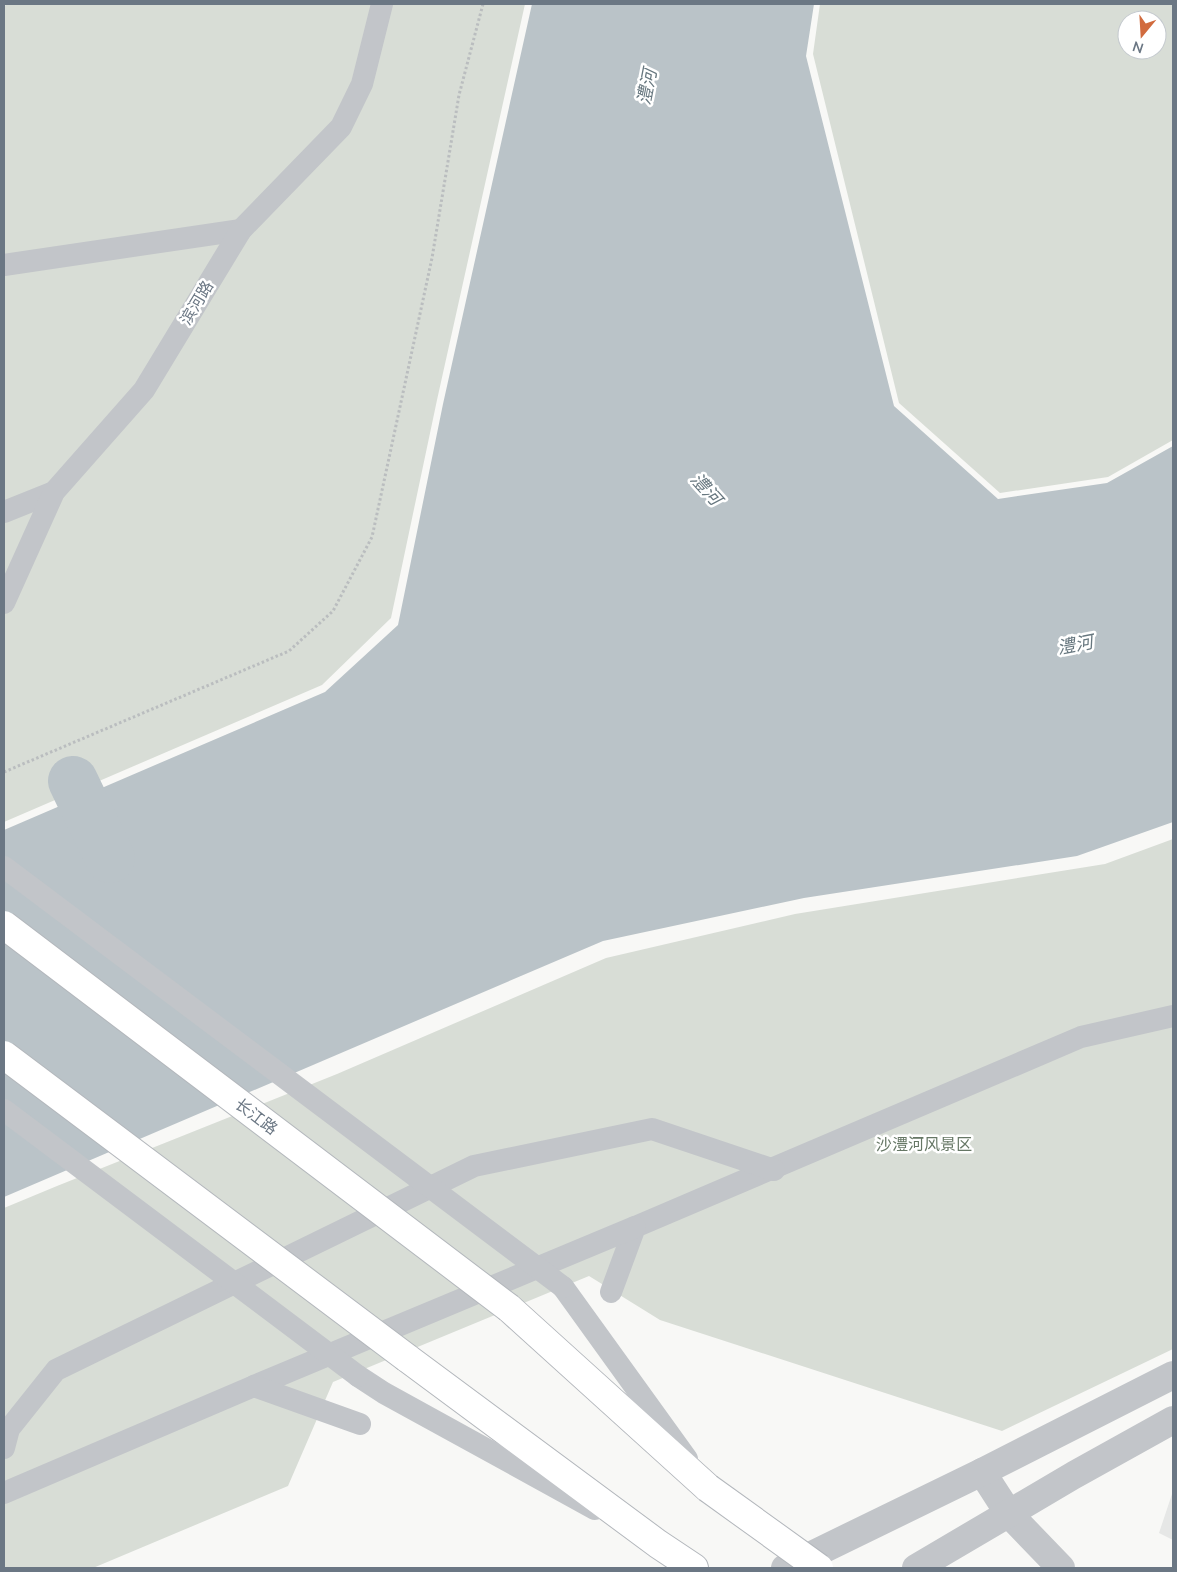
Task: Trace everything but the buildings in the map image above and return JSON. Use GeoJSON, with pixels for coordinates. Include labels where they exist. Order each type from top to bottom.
{"type":"FeatureCollection","features":[{"type":"Feature","properties":{"kind":"main road","name":"长江路"},"geometry":{"type":"LineString","coordinates":[[4,925],[509,1308],[708,1488],[819,1568]]}},
{"type":"Feature","properties":{"kind":"main road"},"geometry":{"type":"LineString","coordinates":[[4,1055],[407,1358],[658,1544],[694,1568]]}},
{"type":"Feature","properties":{"kind":"street","name":"滨河路"},"geometry":{"type":"LineString","coordinates":[[4,603],[54,492],[144,390],[241,230],[341,127],[362,84],[382,4]]}},
{"type":"Feature","properties":{"kind":"street"},"geometry":{"type":"LineString","coordinates":[[4,264],[241,230]]}},
{"type":"Feature","properties":{"kind":"street"},"geometry":{"type":"LineString","coordinates":[[4,512],[54,492]]}},
{"type":"Feature","properties":{"kind":"street"},"geometry":{"type":"LineString","coordinates":[[4,867],[563,1287],[708,1488]]}},
{"type":"Feature","properties":{"kind":"street"},"geometry":{"type":"LineString","coordinates":[[4,1493],[254,1386],[774,1170],[1081,1037],[1173,1016]]}},
{"type":"Feature","properties":{"kind":"street"},"geometry":{"type":"LineString","coordinates":[[4,1110],[358,1376],[384,1393],[658,1544]]}},
{"type":"Feature","properties":{"kind":"street"},"geometry":{"type":"LineString","coordinates":[[4,1448],[9,1429],[56,1370],[474,1166],[652,1129],[774,1170]]}},
{"type":"Feature","properties":{"kind":"street"},"geometry":{"type":"LineString","coordinates":[[611,1292],[635,1228]]}},
{"type":"Feature","properties":{"kind":"street"},"geometry":{"type":"LineString","coordinates":[[784,1568],[982,1472],[1173,1376]]}},
{"type":"Feature","properties":{"kind":"street"},"geometry":{"type":"LineString","coordinates":[[254,1386],[360,1424]]}},
{"type":"Feature","properties":{"kind":"street"},"geometry":{"type":"LineString","coordinates":[[916,1568],[1074,1475],[1173,1420]]}},
{"type":"Feature","properties":{"kind":"street"},"geometry":{"type":"LineString","coordinates":[[982,1472],[1010,1514],[1061,1568]]}},
{"type":"Feature","properties":{"kind":"path"},"geometry":{"type":"LineString","coordinates":[[4,772],[289,651],[333,611],[372,537],[432,258],[459,95],[483,4]]}},
{"type":"Feature","properties":{"kind":"shaded area"},"geometry":{"type":"Polygon","coordinates":[[[1173,1491],[1173,1540],[1159,1533],[1173,1491]]]}},
{"type":"Feature","properties":{"kind":"green space"},"geometry":{"type":"Polygon","coordinates":[[[6,4],[525,4],[437,400],[391,618],[322,685],[4,822],[4,8],[6,4]]]}},
{"type":"Feature","properties":{"kind":"green space"},"geometry":{"type":"Polygon","coordinates":[[[820,4],[1173,4],[1173,440],[1108,477],[1000,493],[899,403],[813,54],[820,4]]]}},
{"type":"Feature","properties":{"kind":"green space","name":"沙澧河风景区"},"geometry":{"type":"Polygon","coordinates":[[[1173,839],[1173,1349],[1002,1431],[660,1320],[589,1276],[333,1382],[288,1486],[93,1568],[4,1568],[4,1208],[337,1074],[606,958],[795,914],[1105,864],[1173,839]]]}},
{"type":"Feature","properties":{"kind":"water","name":"澧河"},"geometry":{"type":"Polygon","coordinates":[[[532,4],[814,4],[806,56],[894,406],[998,499],[1107,483],[1173,446],[1173,822],[1077,856],[804,898],[603,941],[4,1197],[4,830],[325,692],[398,625],[443,404],[532,4]]]}},
{"type":"Feature","properties":{"kind":"waterway"},"geometry":{"type":"LineString","coordinates":[[73,781],[110,858]]}}]}
